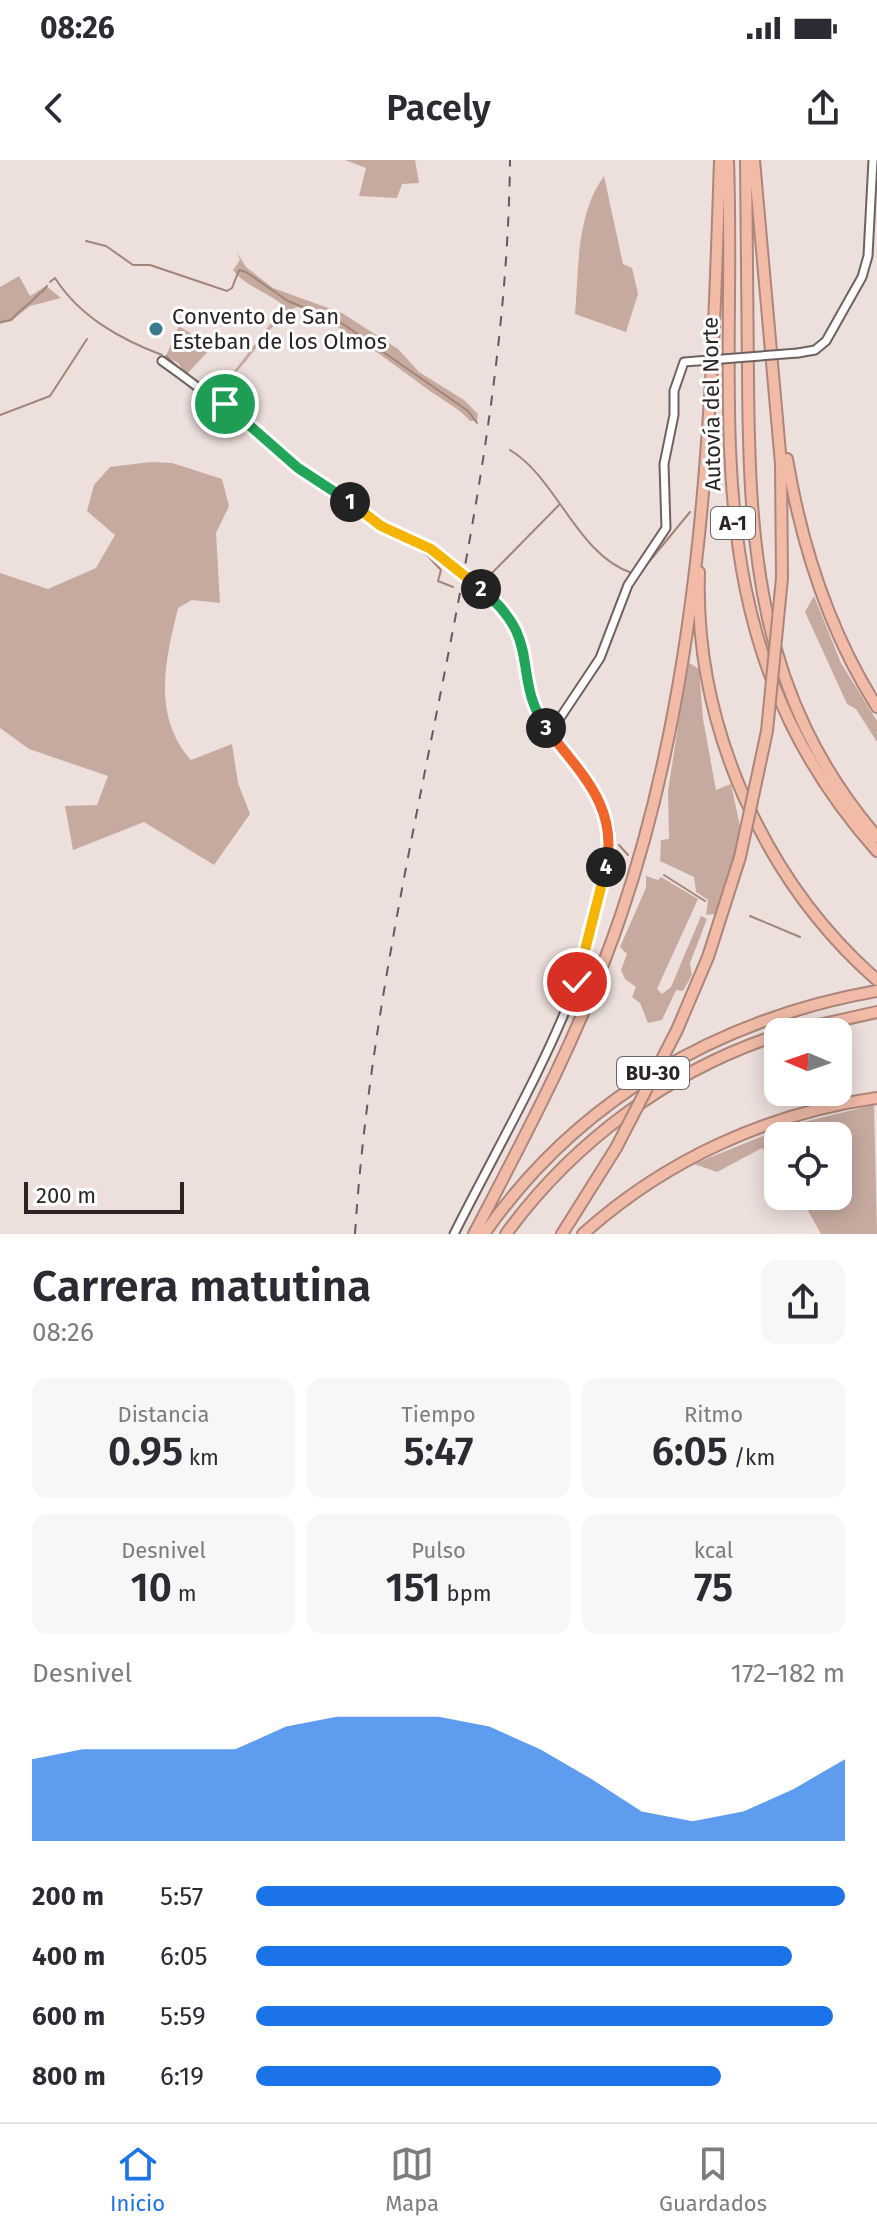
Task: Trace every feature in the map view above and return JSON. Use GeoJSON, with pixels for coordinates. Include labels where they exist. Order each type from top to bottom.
{"type":"FeatureCollection","features":[{"type":"Feature","properties":{"kind":"highway"},"geometry":{"type":"LineString","coordinates":[[720,160],[699,610],[706,670],[722,735],[745,798],[785,873],[818,919],[877,980]]}},
{"type":"Feature","properties":{"kind":"highway","name":"Autovía del Norte"},"geometry":{"type":"LineString","coordinates":[[728,160],[731,486],[744,592],[762,657],[788,720],[831,791],[877,851]]}},
{"type":"Feature","properties":{"kind":"highway","name":"Autovía del Norte"},"geometry":{"type":"LineString","coordinates":[[746,160],[749,477],[760,590],[775,652],[806,727],[845,794],[877,837]]}},
{"type":"Feature","properties":{"kind":"highway"},"geometry":{"type":"LineString","coordinates":[[562,1234],[616,1148],[677,1030],[708,957],[740,857],[767,731],[782,578],[783,500],[776,385],[754,160]]}},
{"type":"Feature","properties":{"kind":"highway"},"geometry":{"type":"LineString","coordinates":[[776,385],[793,494],[811,567],[837,634],[877,707]]}},
{"type":"Feature","properties":{"kind":"highway"},"geometry":{"type":"LineString","coordinates":[[474,1234],[567,1053],[611,943],[642,846],[679,687],[709,395]]}},
{"type":"Feature","properties":{"kind":"highway","name":"BU-30"},"geometry":{"type":"LineString","coordinates":[[484,1234],[519,1188],[566,1139],[649,1076],[746,1027],[821,1003],[875,991]]}},
{"type":"Feature","properties":{"kind":"highway"},"geometry":{"type":"LineString","coordinates":[[848,1018],[873,1012]]}},
{"type":"Feature","properties":{"kind":"highway","name":"BU-30"},"geometry":{"type":"LineString","coordinates":[[506,1234],[560,1170],[633,1108],[693,1071],[764,1041]]}},
{"type":"Feature","properties":{"kind":"highway"},"geometry":{"type":"LineString","coordinates":[[583,1234],[640,1188],[723,1142],[791,1116],[877,1098]]}},
{"type":"Feature","properties":{"kind":"street"},"geometry":{"type":"LineString","coordinates":[[550,733],[600,658],[628,585],[666,528],[663,479],[674,415],[674,391],[684,362],[798,353],[815,350],[826,341],[862,277],[868,256],[873,160]]}},
{"type":"Feature","properties":{"kind":"street"},"geometry":{"type":"LineString","coordinates":[[162,361],[225,404],[298,468],[335,490],[381,526],[431,549],[501,605],[513,621],[523,644],[535,708],[604,811],[611,835],[585,959],[569,1001],[454,1234]]}},
{"type":"Feature","properties":{"kind":"shaded area"},"geometry":{"type":"Polygon","coordinates":[[[345,160],[415,160],[419,183],[402,184],[397,198],[359,196],[366,168],[345,160]]]}},
{"type":"Feature","properties":{"kind":"shaded area"},"geometry":{"type":"Polygon","coordinates":[[[604,176],[623,264],[632,268],[638,294],[626,332],[575,314],[584,225],[588,208],[604,176]]]}},
{"type":"Feature","properties":{"kind":"shaded area"},"geometry":{"type":"Polygon","coordinates":[[[236,251],[246,267],[273,288],[342,313],[398,349],[419,372],[464,400],[478,414],[477,421],[470,421],[351,335],[299,307],[273,326],[229,378],[284,306],[238,276],[233,270],[240,260],[236,251]]]}},
{"type":"Feature","properties":{"kind":"shaded area"},"geometry":{"type":"Polygon","coordinates":[[[19,276],[30,296],[46,286],[61,298],[30,306],[11,321],[0,324],[0,287],[19,276]]]}},
{"type":"Feature","properties":{"kind":"shaded area"},"geometry":{"type":"Polygon","coordinates":[[[179,326],[212,347],[186,375],[178,363],[166,356],[179,326]]]}},
{"type":"Feature","properties":{"kind":"shaded area"},"geometry":{"type":"Polygon","coordinates":[[[172,463],[222,479],[229,506],[216,533],[220,603],[192,600],[178,608],[165,687],[171,725],[191,760],[232,744],[238,783],[250,814],[214,865],[144,822],[73,850],[65,806],[97,805],[108,776],[29,749],[0,728],[0,573],[48,589],[96,568],[115,535],[87,511],[94,485],[110,467],[172,463]]]}},
{"type":"Feature","properties":{"kind":"shaded area"},"geometry":{"type":"Polygon","coordinates":[[[814,596],[841,663],[877,721],[877,742],[856,709],[847,704],[805,612],[814,596]]]}},
{"type":"Feature","properties":{"kind":"shaded area"},"geometry":{"type":"Polygon","coordinates":[[[688,662],[699,669],[703,719],[716,790],[731,784],[741,831],[716,914],[706,915],[708,900],[696,892],[694,877],[660,861],[661,840],[669,839],[668,791],[688,662]]]}},
{"type":"Feature","properties":{"kind":"shaded area"},"geometry":{"type":"Polygon","coordinates":[[[646,876],[658,880],[661,877],[698,899],[657,989],[662,994],[671,987],[701,916],[707,919],[690,963],[692,975],[683,991],[676,990],[662,1020],[648,1023],[640,1003],[632,997],[636,987],[625,979],[621,970],[627,954],[620,947],[646,888],[646,876]]]}},
{"type":"Feature","properties":{"kind":"shaded area"},"geometry":{"type":"Polygon","coordinates":[[[874,1105],[877,1234],[821,1234],[808,1210],[852,1210],[852,1122],[804,1122],[874,1105]]]}},
{"type":"Feature","properties":{"kind":"shaded area"},"geometry":{"type":"Polygon","coordinates":[[[764,1135],[764,1150],[762,1148],[717,1172],[694,1164],[764,1135]]]}},
{"type":"Feature","properties":{"kind":"waterway"},"geometry":{"type":"LineString","coordinates":[[86,241],[106,246],[133,265],[150,265],[227,291],[232,288],[239,270],[246,272],[288,301],[343,324],[468,411],[477,423]]}},
{"type":"Feature","properties":{"kind":"waterway"},"geometry":{"type":"LineString","coordinates":[[50,282],[55,278],[76,304],[102,325],[162,355]]}},
{"type":"Feature","properties":{"kind":"waterway"},"geometry":{"type":"LineString","coordinates":[[42,292],[47,286]]}},
{"type":"Feature","properties":{"kind":"waterway"},"geometry":{"type":"LineString","coordinates":[[34,299],[40,293]]}},
{"type":"Feature","properties":{"kind":"waterway"},"geometry":{"type":"LineString","coordinates":[[20,311],[33,300]]}},
{"type":"Feature","properties":{"kind":"waterway"},"geometry":{"type":"LineString","coordinates":[[0,322],[11,320],[19,312]]}},
{"type":"Feature","properties":{"kind":"waterway"},"geometry":{"type":"LineString","coordinates":[[0,415],[50,396],[87,339]]}},
{"type":"Feature","properties":{"kind":"waterway"},"geometry":{"type":"LineString","coordinates":[[166,356],[183,372]]}},
{"type":"Feature","properties":{"kind":"waterway"},"geometry":{"type":"LineString","coordinates":[[201,385],[247,417]]}},
{"type":"Feature","properties":{"kind":"waterway"},"geometry":{"type":"LineString","coordinates":[[249,419],[281,447]]}},
{"type":"Feature","properties":{"kind":"waterway"},"geometry":{"type":"LineString","coordinates":[[510,450],[541,478],[596,550],[613,564],[632,573]]}},
{"type":"Feature","properties":{"kind":"waterway"},"geometry":{"type":"LineString","coordinates":[[308,469],[382,519]]}},
{"type":"Feature","properties":{"kind":"waterway"},"geometry":{"type":"LineString","coordinates":[[491,574],[560,504]]}},
{"type":"Feature","properties":{"kind":"waterway"},"geometry":{"type":"LineString","coordinates":[[643,569],[690,512]]}},
{"type":"Feature","properties":{"kind":"waterway"},"geometry":{"type":"LineString","coordinates":[[394,538],[427,555],[441,570],[438,581],[453,587]]}},
{"type":"Feature","properties":{"kind":"waterway"},"geometry":{"type":"LineString","coordinates":[[480,586],[488,576]]}},
{"type":"Feature","properties":{"kind":"waterway"},"geometry":{"type":"LineString","coordinates":[[619,845],[628,855]]}},
{"type":"Feature","properties":{"kind":"waterway"},"geometry":{"type":"LineString","coordinates":[[664,875],[705,901]]}},
{"type":"Feature","properties":{"kind":"waterway"},"geometry":{"type":"LineString","coordinates":[[750,916],[800,937]]}},
{"type":"Feature","properties":{"kind":"railway"},"geometry":{"type":"LineString","coordinates":[[355,1234],[368,1099],[388,965],[465,564],[487,430],[503,296],[510,160]]}},
{"type":"Feature","properties":{"kind":"place","name":"Convento de San Esteban de los Olmos"},"geometry":{"type":"Point","coordinates":[156,329]}},
{"type":"Feature","properties":{"kind":"route"},"geometry":{"type":"LineString","coordinates":[[225,404],[298,468],[335,490],[381,526],[431,549],[501,605],[513,621],[523,644],[529,687],[539,718],[592,790],[604,811],[611,835],[590,939],[577,982]]}}]}
